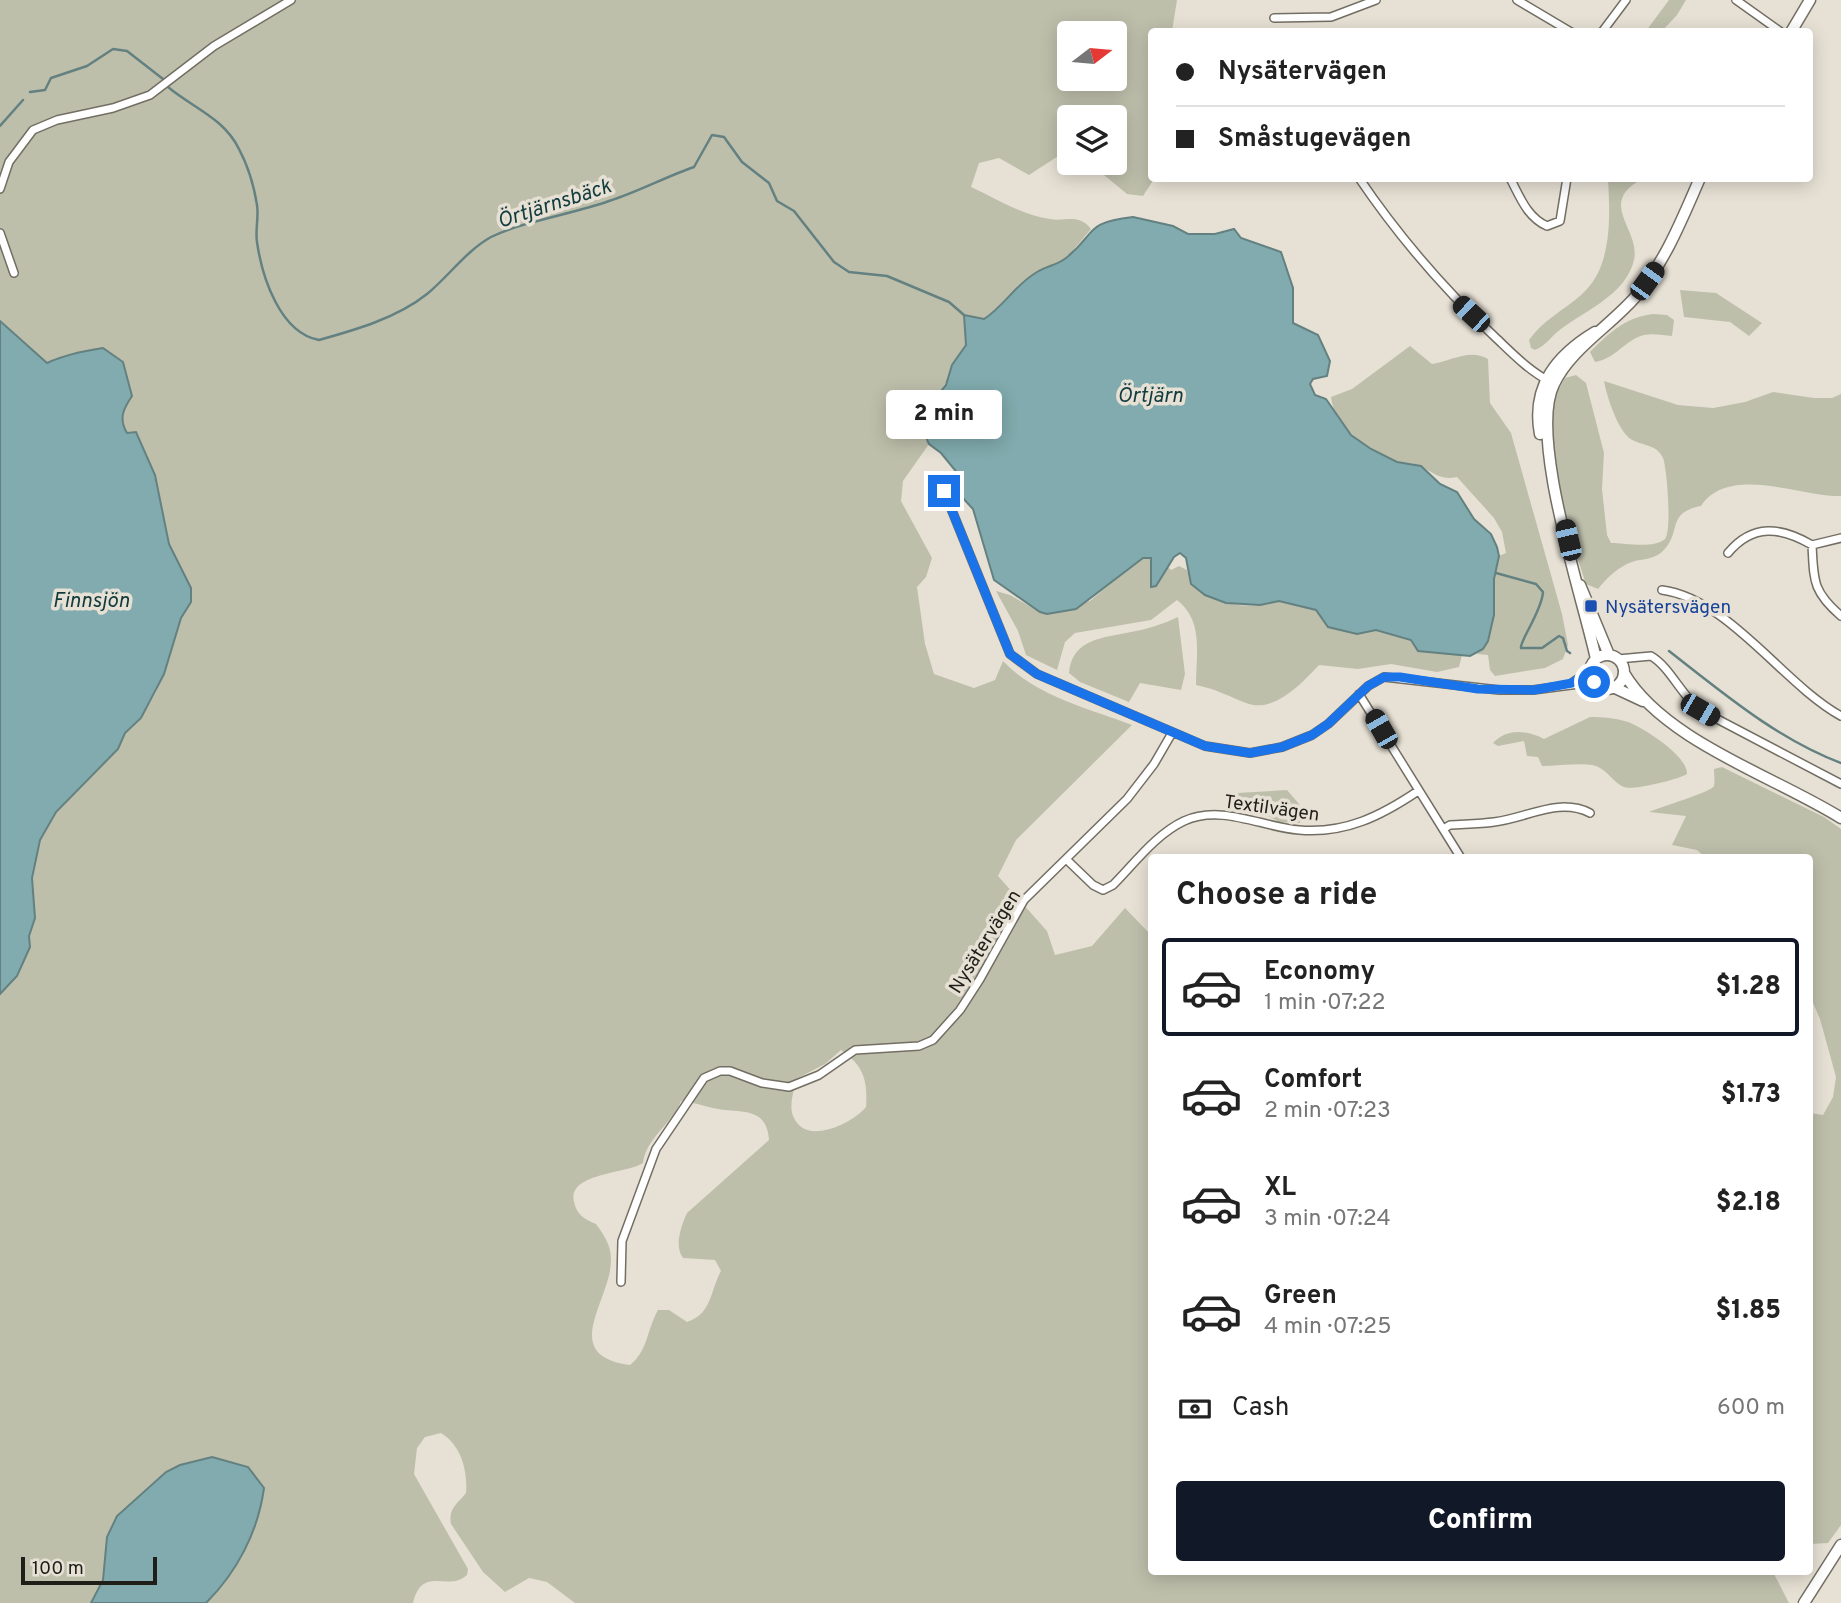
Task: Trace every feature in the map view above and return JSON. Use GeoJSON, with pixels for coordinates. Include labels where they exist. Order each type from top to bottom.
{"type":"FeatureCollection","features":[{"type":"Feature","properties":{"kind":"street"},"geometry":{"type":"LineString","coordinates":[[0,189],[9,162],[33,130],[57,120],[113,108],[150,95],[214,46],[291,0]]}},
{"type":"Feature","properties":{"kind":"street"},"geometry":{"type":"LineString","coordinates":[[1274,18],[1331,17],[1376,0]]}},
{"type":"Feature","properties":{"kind":"street"},"geometry":{"type":"LineString","coordinates":[[1517,0],[1563,28]]}},
{"type":"Feature","properties":{"kind":"street"},"geometry":{"type":"LineString","coordinates":[[1605,28],[1626,0]]}},
{"type":"Feature","properties":{"kind":"street"},"geometry":{"type":"LineString","coordinates":[[1736,0],[1775,28]]}},
{"type":"Feature","properties":{"kind":"street"},"geometry":{"type":"LineString","coordinates":[[1793,28],[1810,0]]}},
{"type":"Feature","properties":{"kind":"street"},"geometry":{"type":"LineString","coordinates":[[1362,182],[1389,222],[1453,298],[1523,363],[1550,381]]}},
{"type":"Feature","properties":{"kind":"street"},"geometry":{"type":"LineString","coordinates":[[1512,182],[1535,220],[1547,226],[1560,221],[1567,182]]}},
{"type":"Feature","properties":{"kind":"street"},"geometry":{"type":"LineString","coordinates":[[1572,683],[1591,670],[1596,659],[1538,414],[1550,381],[1569,349],[1615,318],[1639,293],[1668,250],[1698,182]]}},
{"type":"Feature","properties":{"kind":"street"},"geometry":{"type":"LineString","coordinates":[[0,233],[14,273]]}},
{"type":"Feature","properties":{"kind":"street"},"geometry":{"type":"LineString","coordinates":[[944,491],[1010,654],[1018,662],[1172,733],[1228,752],[1274,749],[1312,735],[1376,681],[1390,676],[1499,690],[1534,690],[1594,682],[1603,688],[1613,687],[1647,703],[1686,732],[1765,779],[1841,818]]}},
{"type":"Feature","properties":{"kind":"street"},"geometry":{"type":"LineString","coordinates":[[1728,553],[1744,536],[1760,530],[1790,533],[1812,545],[1841,538]]}},
{"type":"Feature","properties":{"kind":"street"},"geometry":{"type":"LineString","coordinates":[[1812,545],[1813,574],[1818,591],[1841,615]]}},
{"type":"Feature","properties":{"kind":"street"},"geometry":{"type":"LineString","coordinates":[[1578,581],[1614,657],[1647,703]]}},
{"type":"Feature","properties":{"kind":"street"},"geometry":{"type":"LineString","coordinates":[[1662,590],[1681,592],[1739,630],[1764,650],[1806,693],[1841,716]]}},
{"type":"Feature","properties":{"kind":"street"},"geometry":{"type":"LineString","coordinates":[[1613,687],[1638,657]]}},
{"type":"Feature","properties":{"kind":"street"},"geometry":{"type":"LineString","coordinates":[[1596,659],[1656,659],[1686,699],[1700,710],[1841,784]]}},
{"type":"Feature","properties":{"kind":"street"},"geometry":{"type":"LineString","coordinates":[[1591,670],[1594,682]]}},
{"type":"Feature","properties":{"kind":"street"},"geometry":{"type":"LineString","coordinates":[[1359,694],[1459,854]]}},
{"type":"Feature","properties":{"kind":"street","name":"Nysätervägen"},"geometry":{"type":"LineString","coordinates":[[621,1282],[622,1241],[656,1149],[704,1078],[720,1071],[730,1071],[761,1083],[789,1087],[819,1075],[855,1049],[926,1044],[960,1010],[1024,900],[1067,860],[1141,782],[1172,733]]}},
{"type":"Feature","properties":{"kind":"street","name":"Textilvägen"},"geometry":{"type":"LineString","coordinates":[[1067,860],[1093,885],[1103,890],[1113,885],[1166,833],[1197,816],[1236,817],[1296,830],[1336,830],[1369,820],[1418,791]]}},
{"type":"Feature","properties":{"kind":"street"},"geometry":{"type":"LineString","coordinates":[[1443,829],[1450,825],[1496,822],[1559,806],[1573,805],[1590,813]]}},
{"type":"Feature","properties":{"kind":"street"},"geometry":{"type":"LineString","coordinates":[[1804,1603],[1841,1545]]}},
{"type":"Feature","properties":{"kind":"green space"},"geometry":{"type":"Polygon","coordinates":[[[0,0],[1177,0],[1172,28],[1148,28],[1148,182],[1152,182],[1143,196],[1127,194],[1104,175],[1127,175],[1127,105],[1057,105],[1057,157],[1029,175],[999,158],[979,163],[971,187],[1030,214],[1050,219],[1077,220],[1091,229],[1070,254],[1055,266],[1037,272],[984,319],[952,365],[950,377],[932,402],[924,433],[929,444],[903,481],[901,501],[932,558],[926,577],[917,587],[925,644],[934,674],[974,688],[995,680],[1003,661],[1016,673],[1047,692],[1132,725],[1016,840],[998,876],[1047,931],[1055,955],[1092,946],[1125,908],[1148,932],[1148,1575],[1775,1575],[1789,1603],[575,1603],[547,1582],[529,1578],[505,1592],[483,1572],[451,1524],[452,1511],[466,1493],[466,1476],[462,1459],[454,1444],[441,1433],[425,1437],[417,1448],[414,1474],[468,1569],[467,1575],[460,1580],[429,1582],[423,1585],[417,1591],[413,1603],[206,1603],[227,1578],[244,1550],[257,1520],[264,1488],[212,1457],[180,1465],[117,1516],[107,1537],[103,1580],[91,1603],[0,1603],[0,994],[17,976],[30,947],[29,936],[35,918],[32,878],[40,840],[56,812],[118,749],[125,733],[141,718],[156,692],[181,618],[191,602],[186,579],[169,544],[155,475],[136,432],[127,433],[123,423],[124,413],[132,396],[89,350],[47,363],[0,321],[0,0]],[[841,1050],[825,1064],[796,1079],[792,1114],[800,1126],[819,1131],[830,1129],[851,1119],[866,1107],[865,1081],[859,1068],[841,1050]],[[681,1101],[649,1146],[643,1163],[588,1180],[574,1192],[577,1210],[596,1224],[610,1249],[609,1275],[592,1338],[596,1350],[608,1359],[630,1365],[644,1346],[658,1310],[669,1310],[687,1322],[706,1308],[721,1271],[715,1260],[683,1258],[680,1253],[679,1236],[687,1213],[769,1140],[765,1123],[755,1115],[681,1101]]]}},
{"type":"Feature","properties":{"kind":"green space"},"geometry":{"type":"Polygon","coordinates":[[[1669,0],[1686,0],[1665,28],[1648,28],[1669,0]]]}},
{"type":"Feature","properties":{"kind":"green space"},"geometry":{"type":"Polygon","coordinates":[[[1608,182],[1638,182],[1622,198],[1621,207],[1634,249],[1634,260],[1629,273],[1622,284],[1601,302],[1566,325],[1544,345],[1535,350],[1531,348],[1529,340],[1534,333],[1581,295],[1599,271],[1607,241],[1608,182]]]}},
{"type":"Feature","properties":{"kind":"green space"},"geometry":{"type":"Polygon","coordinates":[[[1680,290],[1716,293],[1762,323],[1749,336],[1730,322],[1684,317],[1680,290]]]}},
{"type":"Feature","properties":{"kind":"green space"},"geometry":{"type":"Polygon","coordinates":[[[1653,314],[1667,315],[1674,320],[1672,336],[1654,334],[1637,337],[1608,357],[1595,362],[1590,352],[1611,332],[1626,322],[1653,314]]]}},
{"type":"Feature","properties":{"kind":"green space"},"geometry":{"type":"Polygon","coordinates":[[[1410,346],[1432,364],[1467,355],[1488,359],[1490,403],[1511,433],[1562,614],[1568,645],[1563,659],[1545,668],[1495,676],[1490,670],[1488,655],[1477,654],[1488,640],[1491,631],[1495,573],[1499,556],[1506,553],[1502,532],[1494,518],[1457,477],[1440,477],[1417,465],[1398,462],[1374,451],[1345,428],[1338,418],[1331,397],[1352,389],[1410,346]]]}},
{"type":"Feature","properties":{"kind":"green space"},"geometry":{"type":"Polygon","coordinates":[[[1576,375],[1586,383],[1604,453],[1602,489],[1607,535],[1611,543],[1647,545],[1665,539],[1668,499],[1663,458],[1656,449],[1636,442],[1623,431],[1612,410],[1604,381],[1678,405],[1713,408],[1745,402],[1773,392],[1814,398],[1832,398],[1841,394],[1841,496],[1766,486],[1729,487],[1713,494],[1701,506],[1683,513],[1678,518],[1668,545],[1658,555],[1623,566],[1598,589],[1586,584],[1561,500],[1548,433],[1550,413],[1557,392],[1565,378],[1576,375]]]}},
{"type":"Feature","properties":{"kind":"green space"},"geometry":{"type":"Polygon","coordinates":[[[1151,558],[1151,586],[1156,586],[1168,567],[1171,570],[1179,566],[1187,570],[1198,588],[1225,603],[1247,606],[1279,601],[1298,604],[1316,610],[1328,627],[1357,634],[1376,630],[1411,640],[1424,652],[1462,655],[1459,667],[1437,672],[1391,664],[1358,669],[1319,665],[1287,695],[1277,701],[1256,705],[1196,685],[1195,628],[1186,608],[1177,600],[1151,620],[1075,633],[1065,642],[1057,670],[1026,655],[1018,631],[996,591],[1010,595],[1040,612],[1090,601],[1139,559],[1151,558]]]}},
{"type":"Feature","properties":{"kind":"green space"},"geometry":{"type":"Polygon","coordinates":[[[1178,617],[1185,674],[1181,690],[1140,683],[1129,702],[1080,682],[1069,673],[1071,661],[1083,646],[1100,638],[1149,628],[1178,617]]]}},
{"type":"Feature","properties":{"kind":"green space"},"geometry":{"type":"Polygon","coordinates":[[[1590,717],[1623,721],[1644,730],[1673,751],[1687,774],[1656,784],[1628,788],[1592,765],[1542,766],[1538,757],[1527,756],[1524,741],[1498,746],[1493,743],[1504,735],[1517,732],[1544,739],[1590,717]]]}},
{"type":"Feature","properties":{"kind":"green space"},"geometry":{"type":"Polygon","coordinates":[[[1722,767],[1824,817],[1841,829],[1841,1525],[1828,1543],[1813,1544],[1813,1113],[1823,1115],[1833,1097],[1836,1077],[1813,1003],[1813,854],[1702,854],[1697,850],[1672,845],[1686,816],[1649,812],[1711,789],[1714,786],[1714,769],[1722,767]]]}},
{"type":"Feature","properties":{"kind":"green space"},"geometry":{"type":"Polygon","coordinates":[[[1287,790],[1300,805],[1300,823],[1279,822],[1257,810],[1228,804],[1230,795],[1237,793],[1287,790]]]}},
{"type":"Feature","properties":{"kind":"water","name":"Örtjärn"},"geometry":{"type":"Polygon","coordinates":[[[1133,217],[1173,226],[1188,234],[1215,234],[1234,229],[1241,238],[1281,252],[1293,288],[1293,323],[1318,335],[1330,361],[1327,376],[1313,379],[1310,384],[1315,395],[1326,399],[1351,435],[1371,449],[1397,462],[1421,466],[1440,484],[1457,492],[1474,519],[1491,534],[1499,556],[1494,579],[1494,615],[1488,641],[1483,649],[1470,656],[1418,651],[1411,640],[1376,630],[1357,634],[1328,627],[1316,610],[1279,601],[1260,605],[1226,603],[1205,595],[1191,584],[1186,558],[1180,553],[1174,557],[1156,586],[1151,587],[1151,558],[1143,558],[1076,609],[1047,614],[994,580],[973,509],[961,496],[959,475],[941,453],[929,444],[924,433],[932,402],[946,385],[952,365],[966,345],[964,315],[984,319],[1030,277],[1066,258],[1098,226],[1133,217]]]}},
{"type":"Feature","properties":{"kind":"water","name":"Finnsjön"},"geometry":{"type":"Polygon","coordinates":[[[0,321],[47,363],[103,348],[123,362],[132,396],[125,409],[123,423],[127,433],[136,432],[155,475],[169,544],[191,588],[191,602],[181,618],[164,674],[141,718],[125,733],[118,749],[56,812],[40,840],[32,878],[35,918],[29,936],[30,947],[17,976],[0,994],[0,321]]]}},
{"type":"Feature","properties":{"kind":"water"},"geometry":{"type":"Polygon","coordinates":[[[212,1457],[248,1467],[264,1488],[251,1536],[236,1565],[217,1591],[206,1603],[91,1603],[103,1580],[107,1537],[117,1516],[166,1472],[180,1465],[212,1457]]]}},
{"type":"Feature","properties":{"kind":"waterway","name":"Örtjärnsbäck"},"geometry":{"type":"LineString","coordinates":[[30,92],[45,90],[51,78],[87,66],[113,49],[127,51],[163,79]]}},
{"type":"Feature","properties":{"kind":"waterway","name":"Örtjärnsbäck"},"geometry":{"type":"LineString","coordinates":[[168,87],[217,121],[233,138],[245,162],[254,191],[257,242],[263,271],[275,302],[294,327],[319,340],[403,310],[427,294],[474,249],[491,237],[518,226],[595,206],[694,167],[712,135],[724,137],[742,162],[769,183],[777,201],[794,211],[834,262],[849,272],[887,276],[949,302],[964,315]]}},
{"type":"Feature","properties":{"kind":"waterway","name":"Örtjärnsbäck"},"geometry":{"type":"LineString","coordinates":[[0,126],[23,100]]}},
{"type":"Feature","properties":{"kind":"waterway"},"geometry":{"type":"LineString","coordinates":[[1496,573],[1536,584],[1543,592],[1539,608],[1521,648],[1542,648],[1559,636],[1563,638],[1570,653]]}},
{"type":"Feature","properties":{"kind":"waterway"},"geometry":{"type":"LineString","coordinates":[[1669,651],[1730,699],[1773,728],[1841,763]]}},
{"type":"Feature","properties":{"kind":"place","name":"Nysätersvägen"},"geometry":{"type":"Point","coordinates":[1591,606]}},
{"type":"Feature","properties":{"kind":"route"},"geometry":{"type":"LineString","coordinates":[[944,491],[1010,654],[1018,662],[1037,674],[1205,746],[1228,752],[1250,753],[1299,742],[1328,724],[1368,686],[1390,676],[1478,689],[1534,690],[1572,683],[1591,670],[1594,682]]}}]}
